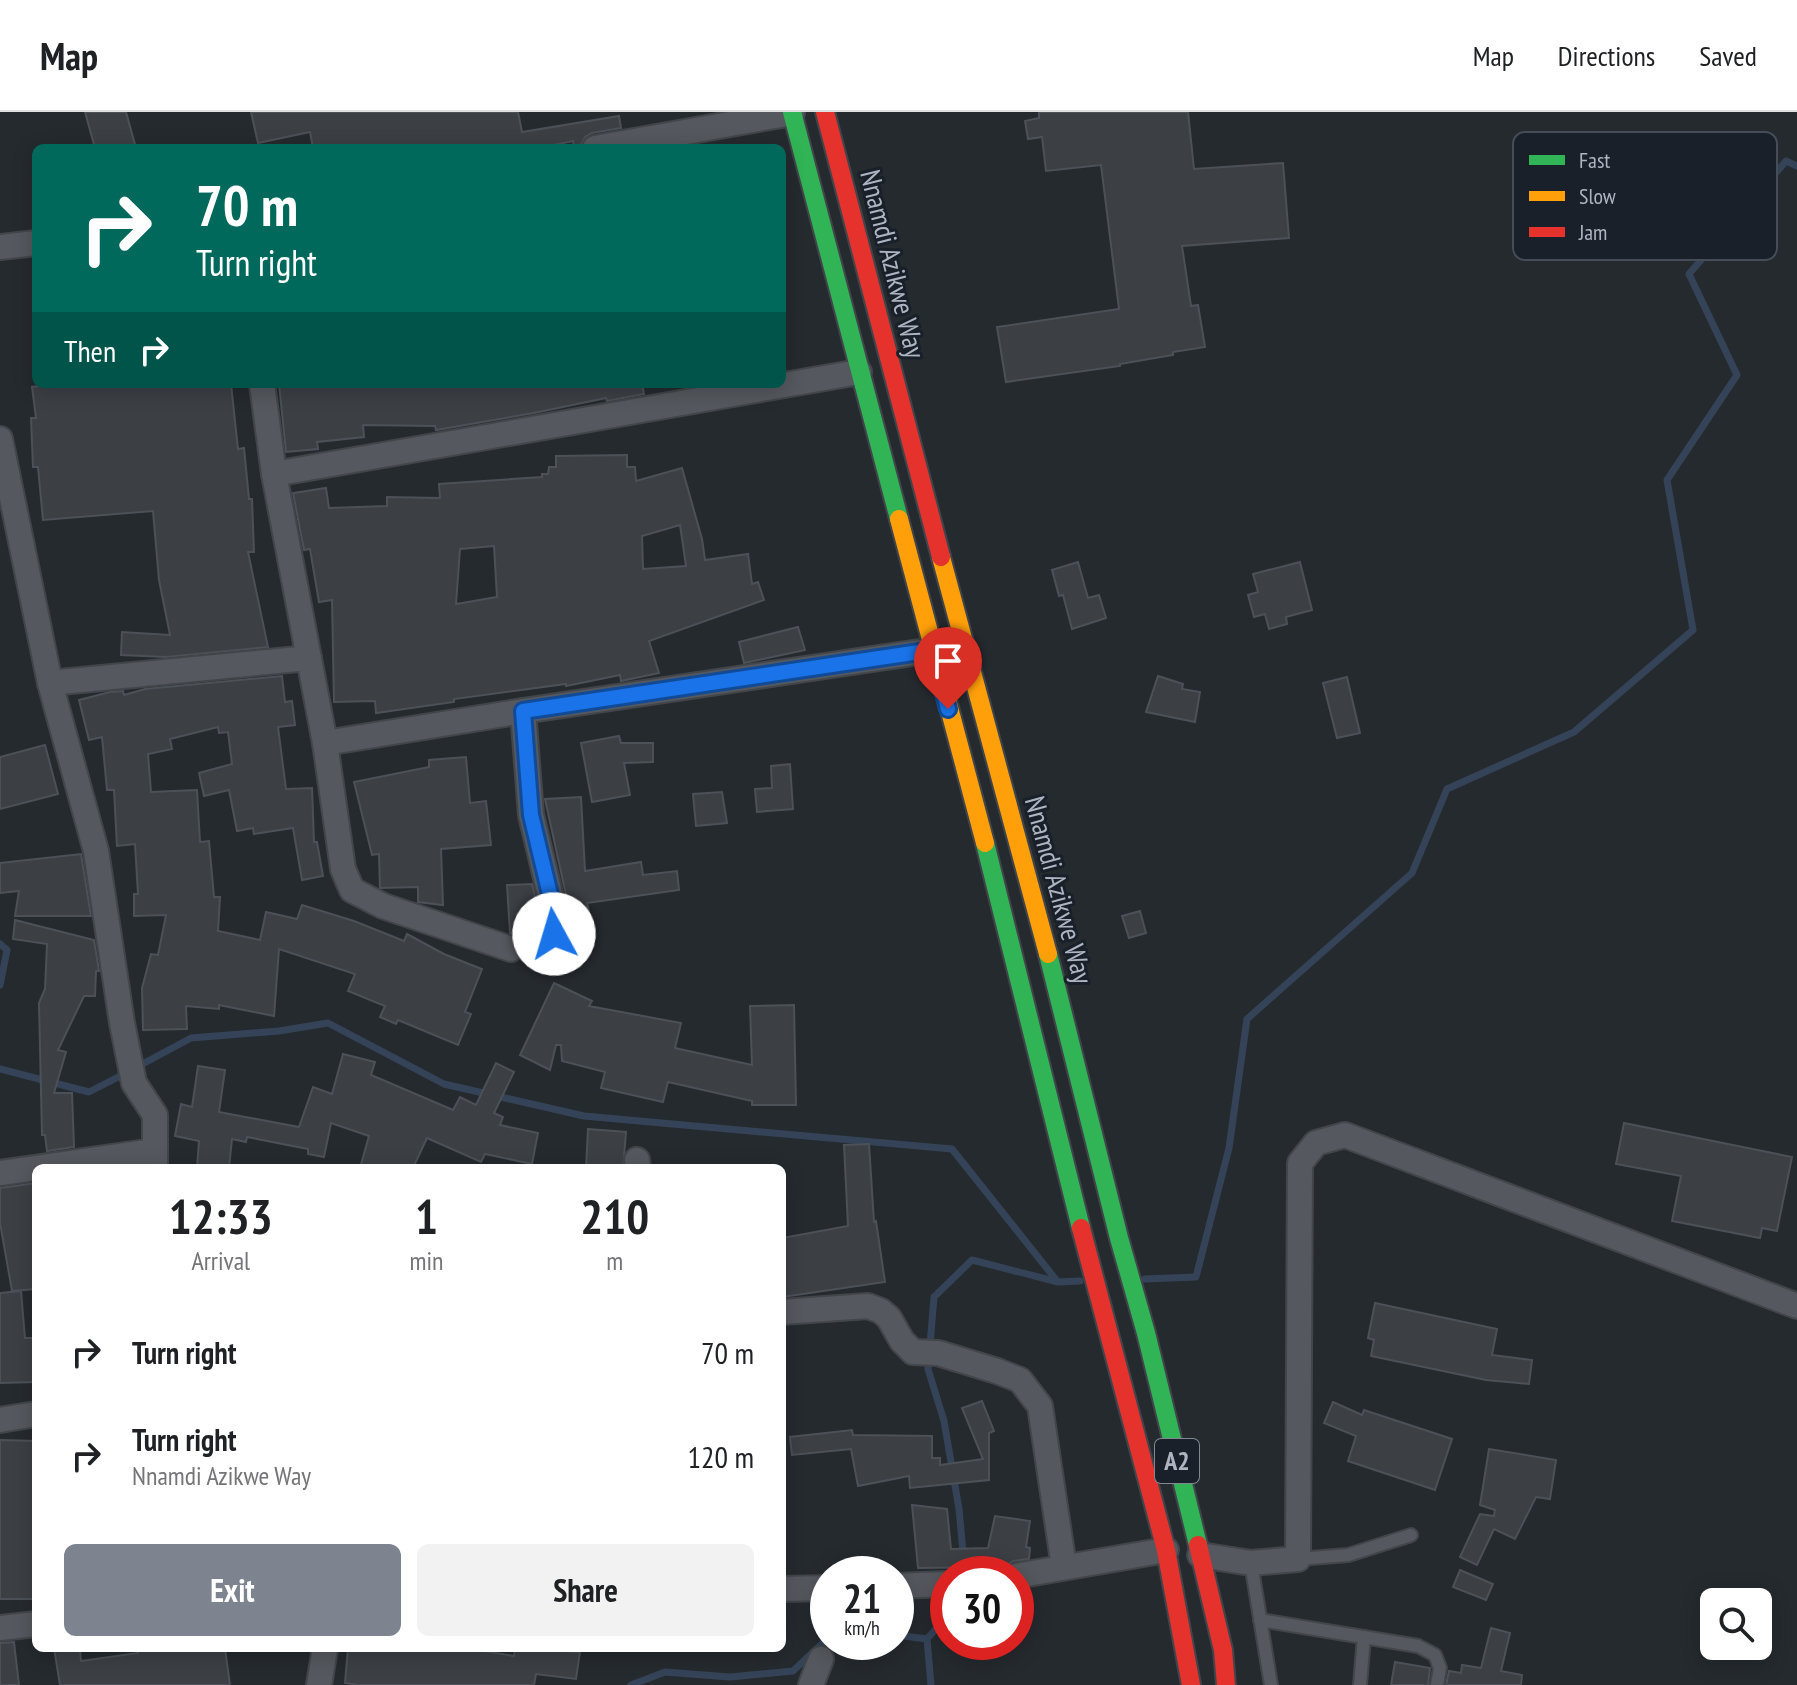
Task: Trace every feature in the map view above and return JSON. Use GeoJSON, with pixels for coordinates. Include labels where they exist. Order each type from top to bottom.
{"type":"FeatureCollection","features":[{"type":"Feature","properties":{"kind":"highway","name":"Nnamdi Azikwe Way"},"geometry":{"type":"LineString","coordinates":[[825,112],[1063,1010],[1223,1650],[1226,1685]]}},
{"type":"Feature","properties":{"kind":"highway","name":"A2"},"geometry":{"type":"LineString","coordinates":[[792,113],[1011,944],[1084,1242],[1166,1550],[1191,1685]]}},
{"type":"Feature","properties":{"kind":"street"},"geometry":{"type":"LineString","coordinates":[[618,144],[792,113]]}},
{"type":"Feature","properties":{"kind":"street"},"geometry":{"type":"LineString","coordinates":[[0,247],[32,243]]}},
{"type":"Feature","properties":{"kind":"street"},"geometry":{"type":"LineString","coordinates":[[786,385],[859,372]]}},
{"type":"Feature","properties":{"kind":"street"},"geometry":{"type":"LineString","coordinates":[[263,388],[274,474],[325,743],[343,869],[352,890],[383,906],[511,949]]}},
{"type":"Feature","properties":{"kind":"street"},"geometry":{"type":"LineString","coordinates":[[274,474],[767,388]]}},
{"type":"Feature","properties":{"kind":"street"},"geometry":{"type":"LineString","coordinates":[[1,451],[50,683],[96,851],[134,1083],[155,1115],[155,1160],[107,1164]]}},
{"type":"Feature","properties":{"kind":"street"},"geometry":{"type":"LineString","coordinates":[[325,743],[933,650]]}},
{"type":"Feature","properties":{"kind":"street"},"geometry":{"type":"LineString","coordinates":[[50,683],[309,658]]}},
{"type":"Feature","properties":{"kind":"street"},"geometry":{"type":"LineString","coordinates":[[523,711],[531,815],[553,907],[554,934]]}},
{"type":"Feature","properties":{"kind":"street"},"geometry":{"type":"LineString","coordinates":[[1200,1555],[1251,1563],[1298,1559],[1300,1163],[1316,1143],[1345,1135],[1797,1306]]}},
{"type":"Feature","properties":{"kind":"street"},"geometry":{"type":"LineString","coordinates":[[0,1173],[32,1170]]}},
{"type":"Feature","properties":{"kind":"street"},"geometry":{"type":"LineString","coordinates":[[786,1312],[868,1306],[889,1318],[908,1348],[1020,1380],[1040,1406],[1064,1567]]}},
{"type":"Feature","properties":{"kind":"street"},"geometry":{"type":"LineString","coordinates":[[0,1420],[32,1415]]}},
{"type":"Feature","properties":{"kind":"street"},"geometry":{"type":"LineString","coordinates":[[1034,1573],[1166,1550]]}},
{"type":"Feature","properties":{"kind":"street"},"geometry":{"type":"LineString","coordinates":[[786,1589],[810,1588]]}},
{"type":"Feature","properties":{"kind":"street"},"geometry":{"type":"LineString","coordinates":[[0,1628],[32,1624]]}},
{"type":"Feature","properties":{"kind":"street"},"geometry":{"type":"LineString","coordinates":[[319,1685],[324,1652]]}},
{"type":"Feature","properties":{"kind":"street"},"geometry":{"type":"LineString","coordinates":[[811,1685],[821,1660]]}},
{"type":"Feature","properties":{"kind":"lane"},"geometry":{"type":"LineString","coordinates":[[1298,1559],[1348,1555],[1411,1535]]}},
{"type":"Feature","properties":{"kind":"lane"},"geometry":{"type":"LineString","coordinates":[[1251,1563],[1271,1685]]}},
{"type":"Feature","properties":{"kind":"lane"},"geometry":{"type":"LineString","coordinates":[[1260,1620],[1418,1646],[1435,1655],[1440,1668],[1437,1685]]}},
{"type":"Feature","properties":{"kind":"lane"},"geometry":{"type":"LineString","coordinates":[[1360,1685],[1364,1637]]}},
{"type":"Feature","properties":{"kind":"building"},"geometry":{"type":"Polygon","coordinates":[[[85,112],[126,112],[135,144],[94,144],[85,112]]]}},
{"type":"Feature","properties":{"kind":"building"},"geometry":{"type":"Polygon","coordinates":[[[251,112],[518,112],[522,132],[619,116],[621,128],[592,133],[582,144],[573,144],[573,141],[559,144],[312,144],[310,132],[258,143],[251,112]]]}},
{"type":"Feature","properties":{"kind":"building"},"geometry":{"type":"Polygon","coordinates":[[[1039,112],[1188,112],[1194,169],[1283,163],[1289,238],[1182,246],[1191,306],[1198,305],[1205,347],[1120,366],[1006,382],[997,327],[1119,309],[1101,165],[1046,171],[1042,137],[1028,139],[1025,121],[1039,118],[1039,112]]]}},
{"type":"Feature","properties":{"kind":"building"},"geometry":{"type":"Polygon","coordinates":[[[32,388],[231,388],[238,449],[244,448],[249,499],[252,499],[254,552],[248,552],[268,647],[166,657],[121,655],[122,632],[170,635],[159,580],[153,511],[43,520],[38,467],[33,467],[31,418],[36,418],[32,388]]]}},
{"type":"Feature","properties":{"kind":"building"},"geometry":{"type":"Polygon","coordinates":[[[279,388],[643,388],[644,394],[607,401],[606,398],[436,430],[435,426],[363,425],[364,437],[317,442],[318,449],[286,452],[279,388]]]}},
{"type":"Feature","properties":{"kind":"building"},"geometry":{"type":"Polygon","coordinates":[[[627,455],[627,467],[635,467],[636,481],[682,468],[705,560],[748,554],[752,584],[758,582],[764,600],[649,641],[659,673],[621,681],[620,675],[566,686],[454,699],[454,702],[376,713],[375,701],[334,702],[332,600],[319,602],[310,549],[304,550],[293,493],[326,488],[329,508],[387,506],[387,497],[440,498],[439,484],[542,477],[542,474],[548,474],[549,467],[556,467],[556,456],[627,455]],[[680,525],[642,536],[643,569],[686,566],[680,525]],[[494,546],[460,549],[456,604],[497,597],[494,546]]]}},
{"type":"Feature","properties":{"kind":"building"},"geometry":{"type":"Polygon","coordinates":[[[1078,562],[1088,598],[1099,595],[1106,618],[1072,629],[1052,570],[1078,562]]]}},
{"type":"Feature","properties":{"kind":"building"},"geometry":{"type":"Polygon","coordinates":[[[1300,562],[1312,610],[1286,617],[1287,624],[1269,629],[1265,614],[1254,617],[1248,595],[1258,592],[1253,574],[1300,562]]]}},
{"type":"Feature","properties":{"kind":"building"},"geometry":{"type":"Polygon","coordinates":[[[798,627],[805,650],[744,663],[739,642],[798,627]]]}},
{"type":"Feature","properties":{"kind":"building"},"geometry":{"type":"Polygon","coordinates":[[[282,676],[285,702],[292,701],[295,725],[278,727],[286,789],[312,788],[314,842],[317,842],[323,876],[302,880],[293,828],[254,834],[253,828],[237,831],[229,790],[204,796],[199,773],[232,764],[228,732],[219,733],[218,727],[170,739],[172,749],[148,754],[151,792],[197,790],[200,842],[209,841],[214,897],[220,897],[218,931],[260,940],[266,912],[297,919],[302,905],[404,941],[407,934],[444,954],[482,969],[465,1012],[471,1014],[458,1045],[398,1020],[396,1024],[380,1017],[385,1006],[348,991],[355,974],[279,949],[274,1016],[219,1005],[219,1009],[186,1006],[187,1029],[143,1030],[142,988],[151,954],[158,955],[166,915],[134,916],[134,894],[138,894],[135,844],[117,846],[114,790],[107,790],[102,737],[89,740],[79,700],[110,692],[123,691],[124,695],[145,689],[282,676]]]}},
{"type":"Feature","properties":{"kind":"building"},"geometry":{"type":"Polygon","coordinates":[[[1158,676],[1183,684],[1182,689],[1200,692],[1195,722],[1146,712],[1158,676]]]}},
{"type":"Feature","properties":{"kind":"building"},"geometry":{"type":"Polygon","coordinates":[[[1347,677],[1360,733],[1337,738],[1323,683],[1347,677]]]}},
{"type":"Feature","properties":{"kind":"building"},"geometry":{"type":"Polygon","coordinates":[[[619,736],[621,743],[653,743],[653,762],[624,763],[630,795],[592,802],[581,743],[619,736]]]}},
{"type":"Feature","properties":{"kind":"building"},"geometry":{"type":"Polygon","coordinates":[[[45,745],[58,794],[0,809],[0,757],[45,745]]]}},
{"type":"Feature","properties":{"kind":"building"},"geometry":{"type":"Polygon","coordinates":[[[466,757],[470,803],[486,801],[491,845],[441,849],[443,905],[418,902],[418,887],[380,888],[379,854],[372,855],[354,782],[429,767],[429,760],[466,757]]]}},
{"type":"Feature","properties":{"kind":"building"},"geometry":{"type":"Polygon","coordinates":[[[790,764],[793,809],[757,812],[755,789],[772,788],[771,766],[790,764]]]}},
{"type":"Feature","properties":{"kind":"building"},"geometry":{"type":"Polygon","coordinates":[[[722,792],[727,823],[696,826],[693,794],[722,792]]]}},
{"type":"Feature","properties":{"kind":"building"},"geometry":{"type":"Polygon","coordinates":[[[581,797],[585,871],[641,862],[643,875],[677,871],[679,890],[587,903],[595,937],[569,943],[568,904],[545,799],[581,797]]]}},
{"type":"Feature","properties":{"kind":"building"},"geometry":{"type":"Polygon","coordinates":[[[81,854],[91,916],[15,916],[19,891],[0,893],[0,863],[81,854]]]}},
{"type":"Feature","properties":{"kind":"building"},"geometry":{"type":"Polygon","coordinates":[[[532,884],[538,909],[539,935],[518,936],[510,933],[507,885],[532,884]]]}},
{"type":"Feature","properties":{"kind":"building"},"geometry":{"type":"Polygon","coordinates":[[[1140,911],[1146,933],[1129,938],[1122,916],[1140,911]]]}},
{"type":"Feature","properties":{"kind":"building"},"geometry":{"type":"Polygon","coordinates":[[[15,920],[94,940],[99,971],[96,971],[95,996],[84,996],[58,1050],[66,1052],[54,1093],[72,1093],[74,1147],[47,1151],[45,1135],[42,1135],[39,1003],[45,989],[47,944],[13,939],[15,920]]]}},
{"type":"Feature","properties":{"kind":"building"},"geometry":{"type":"Polygon","coordinates":[[[554,983],[592,1001],[589,1006],[681,1023],[675,1048],[752,1065],[750,1006],[794,1005],[796,1105],[752,1105],[752,1101],[668,1082],[663,1102],[601,1088],[605,1072],[562,1061],[561,1045],[556,1045],[550,1070],[520,1055],[554,983]]]}},
{"type":"Feature","properties":{"kind":"building"},"geometry":{"type":"Polygon","coordinates":[[[343,1054],[375,1062],[371,1075],[453,1110],[460,1097],[476,1105],[496,1063],[514,1072],[494,1113],[503,1117],[500,1125],[538,1133],[532,1164],[485,1154],[481,1162],[427,1138],[415,1164],[361,1164],[369,1136],[331,1123],[324,1157],[308,1154],[308,1149],[247,1137],[246,1142],[232,1139],[229,1164],[197,1164],[199,1141],[175,1136],[181,1104],[192,1107],[198,1066],[225,1070],[219,1112],[299,1127],[313,1087],[332,1094],[343,1054]]]}},
{"type":"Feature","properties":{"kind":"building"},"geometry":{"type":"Polygon","coordinates":[[[1624,1123],[1792,1157],[1777,1231],[1762,1228],[1760,1238],[1672,1221],[1681,1176],[1616,1164],[1624,1123]]]}},
{"type":"Feature","properties":{"kind":"building"},"geometry":{"type":"Polygon","coordinates":[[[588,1129],[626,1132],[623,1164],[586,1164],[588,1129]]]}},
{"type":"Feature","properties":{"kind":"building"},"geometry":{"type":"Polygon","coordinates":[[[869,1144],[874,1222],[885,1282],[786,1296],[786,1237],[848,1226],[844,1145],[869,1144]]]}},
{"type":"Feature","properties":{"kind":"building"},"geometry":{"type":"Polygon","coordinates":[[[32,1184],[32,1289],[12,1291],[0,1223],[0,1188],[32,1184]]]}},
{"type":"Feature","properties":{"kind":"building"},"geometry":{"type":"Polygon","coordinates":[[[21,1291],[25,1338],[32,1338],[32,1382],[0,1383],[0,1293],[21,1291]]]}},
{"type":"Feature","properties":{"kind":"building"},"geometry":{"type":"Polygon","coordinates":[[[1375,1303],[1497,1329],[1492,1355],[1532,1360],[1529,1384],[1486,1380],[1371,1356],[1374,1340],[1368,1338],[1375,1303]]]}},
{"type":"Feature","properties":{"kind":"building"},"geometry":{"type":"Polygon","coordinates":[[[982,1401],[994,1431],[989,1433],[989,1480],[910,1488],[909,1476],[858,1486],[851,1449],[792,1455],[790,1437],[852,1430],[853,1435],[932,1436],[932,1458],[940,1458],[940,1465],[983,1459],[962,1408],[982,1401]]]}},
{"type":"Feature","properties":{"kind":"building"},"geometry":{"type":"Polygon","coordinates":[[[1333,1402],[1362,1415],[1364,1410],[1452,1439],[1435,1490],[1348,1461],[1356,1436],[1324,1423],[1333,1402]]]}},
{"type":"Feature","properties":{"kind":"building"},"geometry":{"type":"Polygon","coordinates":[[[0,1440],[32,1441],[32,1599],[0,1599],[0,1440]]]}},
{"type":"Feature","properties":{"kind":"building"},"geometry":{"type":"Polygon","coordinates":[[[1489,1449],[1556,1460],[1550,1499],[1536,1497],[1515,1539],[1494,1529],[1477,1565],[1460,1557],[1480,1514],[1494,1516],[1495,1510],[1480,1505],[1489,1449]]]}},
{"type":"Feature","properties":{"kind":"building"},"geometry":{"type":"Polygon","coordinates":[[[912,1505],[947,1509],[951,1549],[988,1548],[995,1516],[1030,1521],[1026,1547],[1030,1548],[1029,1556],[930,1556],[930,1568],[918,1568],[912,1505]]]}},
{"type":"Feature","properties":{"kind":"building"},"geometry":{"type":"Polygon","coordinates":[[[1460,1570],[1493,1584],[1486,1600],[1453,1587],[1460,1570]]]}},
{"type":"Feature","properties":{"kind":"building"},"geometry":{"type":"Polygon","coordinates":[[[1491,1628],[1510,1633],[1501,1671],[1522,1675],[1521,1685],[1446,1685],[1449,1671],[1461,1673],[1462,1665],[1481,1668],[1491,1628]]]}},
{"type":"Feature","properties":{"kind":"building"},"geometry":{"type":"Polygon","coordinates":[[[14,1642],[19,1685],[0,1685],[0,1643],[14,1642]]]}},
{"type":"Feature","properties":{"kind":"building"},"geometry":{"type":"Polygon","coordinates":[[[55,1652],[80,1652],[81,1661],[138,1652],[226,1652],[230,1685],[60,1685],[55,1652]]]}},
{"type":"Feature","properties":{"kind":"building"},"geometry":{"type":"Polygon","coordinates":[[[348,1652],[490,1652],[514,1656],[514,1652],[580,1652],[576,1679],[536,1674],[534,1685],[345,1683],[348,1652]]]}},
{"type":"Feature","properties":{"kind":"building"},"geometry":{"type":"Polygon","coordinates":[[[1395,1662],[1430,1668],[1428,1685],[1391,1685],[1395,1662]]]}},
{"type":"Feature","properties":{"kind":"waterway"},"geometry":{"type":"LineString","coordinates":[[1777,171],[1786,161],[1797,166]]}},
{"type":"Feature","properties":{"kind":"waterway"},"geometry":{"type":"LineString","coordinates":[[1145,1279],[1196,1277],[1229,1148],[1247,1019],[1412,873],[1447,789],[1574,732],[1693,630],[1667,480],[1737,375],[1689,274],[1701,260]]}},
{"type":"Feature","properties":{"kind":"waterway"},"geometry":{"type":"LineString","coordinates":[[0,944],[7,950],[0,985]]}},
{"type":"Feature","properties":{"kind":"waterway"},"geometry":{"type":"LineString","coordinates":[[137,1067],[191,1038],[279,1031],[328,1023],[444,1084],[584,1116],[952,1149],[1057,1281]]}},
{"type":"Feature","properties":{"kind":"waterway"},"geometry":{"type":"LineString","coordinates":[[0,1069],[89,1092],[126,1073]]}},
{"type":"Feature","properties":{"kind":"waterway"},"geometry":{"type":"LineString","coordinates":[[963,1556],[944,1421],[928,1369],[934,1297],[972,1260],[1058,1282],[1080,1281]]}},
{"type":"Feature","properties":{"kind":"waterway"},"geometry":{"type":"LineString","coordinates":[[914,1637],[927,1639],[930,1636]]}},
{"type":"Feature","properties":{"kind":"waterway"},"geometry":{"type":"LineString","coordinates":[[927,1639],[931,1685]]}},
{"type":"Feature","properties":{"kind":"waterway"},"geometry":{"type":"LineString","coordinates":[[631,1685],[665,1672],[730,1677],[793,1671],[810,1655]]}},
{"type":"Feature","properties":{"kind":"traffic: fast"},"geometry":{"type":"LineString","coordinates":[[792,112],[899,519]]}},
{"type":"Feature","properties":{"kind":"traffic: fast"},"geometry":{"type":"LineString","coordinates":[[985,843],[1081,1228]]}},
{"type":"Feature","properties":{"kind":"traffic: fast"},"geometry":{"type":"LineString","coordinates":[[1048,954],[1198,1545]]}},
{"type":"Feature","properties":{"kind":"traffic: slow"},"geometry":{"type":"LineString","coordinates":[[899,519],[985,843]]}},
{"type":"Feature","properties":{"kind":"traffic: slow"},"geometry":{"type":"LineString","coordinates":[[941,557],[1048,954]]}},
{"type":"Feature","properties":{"kind":"traffic: jam"},"geometry":{"type":"LineString","coordinates":[[825,112],[941,557]]}},
{"type":"Feature","properties":{"kind":"traffic: jam"},"geometry":{"type":"LineString","coordinates":[[1081,1228],[1166,1550],[1191,1685]]}},
{"type":"Feature","properties":{"kind":"traffic: jam"},"geometry":{"type":"LineString","coordinates":[[1198,1545],[1223,1650],[1226,1685]]}},
{"type":"Feature","properties":{"kind":"route"},"geometry":{"type":"LineString","coordinates":[[554,934],[553,907],[531,815],[523,711],[933,650],[948,709]]}}]}
